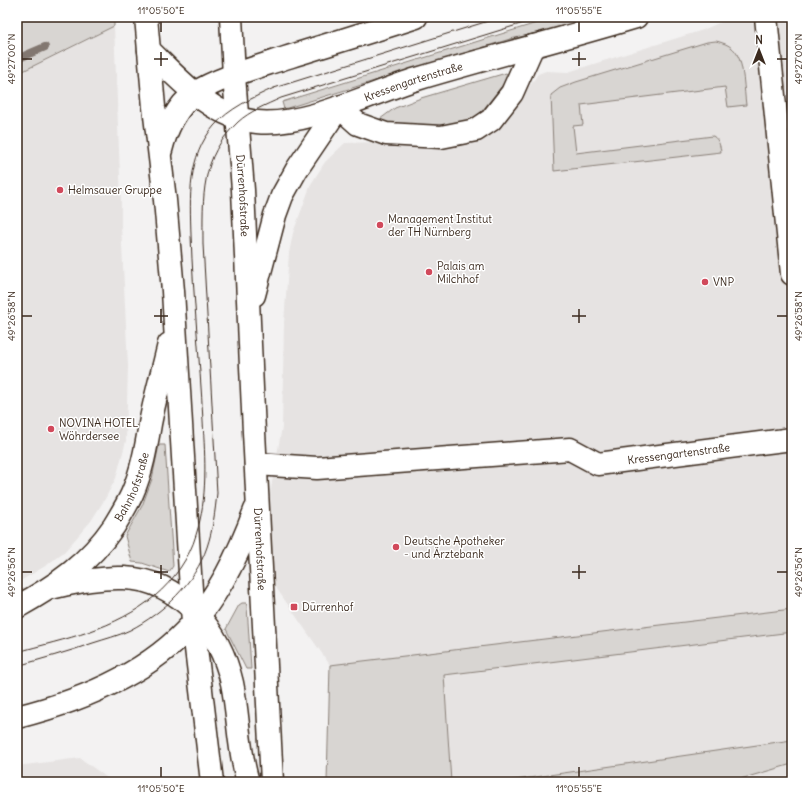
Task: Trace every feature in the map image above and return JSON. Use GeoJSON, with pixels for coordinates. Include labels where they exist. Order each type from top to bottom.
{"type":"FeatureCollection","features":[{"type":"Feature","properties":{"kind":"main road"},"geometry":{"type":"LineString","coordinates":[[146,17],[174,321],[195,615],[212,782]]}},
{"type":"Feature","properties":{"kind":"main road","name":"Dürrenhofstraße"},"geometry":{"type":"LineString","coordinates":[[231,17],[243,190],[272,782]]}},
{"type":"Feature","properties":{"kind":"main road"},"geometry":{"type":"LineString","coordinates":[[159,157],[169,126],[179,109],[194,94],[214,83],[416,17]]}},
{"type":"Feature","properties":{"kind":"main road","name":"Kressengartenstraße"},"geometry":{"type":"LineString","coordinates":[[149,50],[194,94],[227,114],[258,122],[286,121],[339,107],[415,80],[476,61],[636,17]]}},
{"type":"Feature","properties":{"kind":"main road"},"geometry":{"type":"LineString","coordinates":[[766,17],[792,274]]}},
{"type":"Feature","properties":{"kind":"main road"},"geometry":{"type":"LineString","coordinates":[[339,107],[358,124],[386,134],[442,137],[476,130],[491,120],[512,93],[533,46]]}},
{"type":"Feature","properties":{"kind":"main road","name":"Dürrenhofstraße"},"geometry":{"type":"LineString","coordinates":[[249,315],[275,215],[282,196],[297,169],[339,107]]}},
{"type":"Feature","properties":{"kind":"main road","name":"Bahnhofstraße"},"geometry":{"type":"LineString","coordinates":[[17,607],[52,587],[73,571],[95,551],[118,519],[132,496],[142,466],[150,423],[174,321]]}},
{"type":"Feature","properties":{"kind":"main road","name":"Kressengartenstraße"},"geometry":{"type":"LineString","coordinates":[[256,464],[317,468],[570,449],[598,464],[792,439]]}},
{"type":"Feature","properties":{"kind":"main road"},"geometry":{"type":"LineString","coordinates":[[17,717],[43,710],[98,690],[125,676],[166,649],[224,579],[240,548],[258,504]]}},
{"type":"Feature","properties":{"kind":"main road"},"geometry":{"type":"LineString","coordinates":[[52,587],[110,578],[138,579],[164,588],[195,615],[215,640],[228,668],[238,719],[243,767],[248,782]]}},
{"type":"Feature","properties":{"kind":"shaded area"},"geometry":{"type":"Polygon","coordinates":[[[17,17],[114,17],[114,26],[17,74],[17,17]]]}},
{"type":"Feature","properties":{"kind":"shaded area"},"geometry":{"type":"Polygon","coordinates":[[[556,17],[596,17],[562,28],[510,39],[284,109],[282,102],[556,17]]]}},
{"type":"Feature","properties":{"kind":"shaded area"},"geometry":{"type":"Polygon","coordinates":[[[732,17],[792,17],[792,782],[327,782],[330,665],[270,579],[266,516],[282,427],[284,323],[289,253],[293,233],[311,184],[325,162],[345,143],[378,142],[417,148],[490,136],[499,130],[538,74],[546,71],[568,72],[703,30],[732,17]]]}},
{"type":"Feature","properties":{"kind":"shaded area"},"geometry":{"type":"Polygon","coordinates":[[[114,26],[128,366],[126,441],[116,478],[91,521],[65,551],[47,565],[17,583],[17,74],[114,26]]]}},
{"type":"Feature","properties":{"kind":"shaded area"},"geometry":{"type":"Polygon","coordinates":[[[716,41],[731,47],[737,54],[742,71],[746,105],[728,107],[725,87],[581,105],[583,125],[573,126],[576,153],[713,136],[719,143],[721,152],[554,171],[551,95],[560,88],[576,82],[707,42],[716,41]]]}},
{"type":"Feature","properties":{"kind":"shaded area"},"geometry":{"type":"Polygon","coordinates":[[[506,73],[509,77],[482,111],[470,122],[425,127],[401,127],[376,122],[395,108],[421,98],[506,73]]]}},
{"type":"Feature","properties":{"kind":"shaded area"},"geometry":{"type":"Polygon","coordinates":[[[159,445],[165,445],[173,566],[169,572],[142,563],[132,562],[125,536],[142,506],[152,479],[159,445]]]}},
{"type":"Feature","properties":{"kind":"shaded area"},"geometry":{"type":"Polygon","coordinates":[[[246,603],[247,606],[251,669],[246,669],[226,629],[239,605],[246,603]]]}},
{"type":"Feature","properties":{"kind":"shaded area"},"geometry":{"type":"Polygon","coordinates":[[[792,609],[792,632],[444,675],[451,782],[327,782],[330,665],[792,609]]]}},
{"type":"Feature","properties":{"kind":"shaded area"},"geometry":{"type":"Polygon","coordinates":[[[792,740],[792,764],[730,782],[501,782],[792,740]]]}},
{"type":"Feature","properties":{"kind":"shaded area"},"geometry":{"type":"Polygon","coordinates":[[[80,758],[113,782],[17,782],[17,766],[80,758]]]}},
{"type":"Feature","properties":{"kind":"waterway"},"geometry":{"type":"LineString","coordinates":[[17,59],[45,47]]}},
{"type":"Feature","properties":{"kind":"tram line"},"geometry":{"type":"LineString","coordinates":[[17,652],[89,632],[124,617],[162,590],[180,568],[190,552],[200,521],[205,478],[202,398],[192,258],[191,192],[192,178],[199,151],[205,138],[214,126],[226,114],[250,99],[274,88],[501,17]]}},
{"type":"Feature","properties":{"kind":"tram line"},"geometry":{"type":"LineString","coordinates":[[17,666],[116,636],[130,630],[166,606],[186,585],[202,560],[207,547],[215,514],[217,493],[203,244],[203,210],[206,178],[210,164],[216,150],[226,136],[238,122],[258,108],[281,98],[543,17]]}},
{"type":"Feature","properties":{"kind":"place","name":"Helmsauer Gruppe"},"geometry":{"type":"Point","coordinates":[60,190]}},
{"type":"Feature","properties":{"kind":"place","name":"Management Institut der TH Nürnberg"},"geometry":{"type":"Point","coordinates":[380,225]}},
{"type":"Feature","properties":{"kind":"place","name":"Palais am Milchhof"},"geometry":{"type":"Point","coordinates":[429,272]}},
{"type":"Feature","properties":{"kind":"place","name":"VNP"},"geometry":{"type":"Point","coordinates":[705,282]}},
{"type":"Feature","properties":{"kind":"place","name":"NOVINA HOTEL Wöhrdersee"},"geometry":{"type":"Point","coordinates":[51,429]}},
{"type":"Feature","properties":{"kind":"place","name":"Deutsche Apotheker - und Ärztebank"},"geometry":{"type":"Point","coordinates":[396,547]}},
{"type":"Feature","properties":{"kind":"place","name":"Dürrenhof"},"geometry":{"type":"Point","coordinates":[294,607]}}]}
